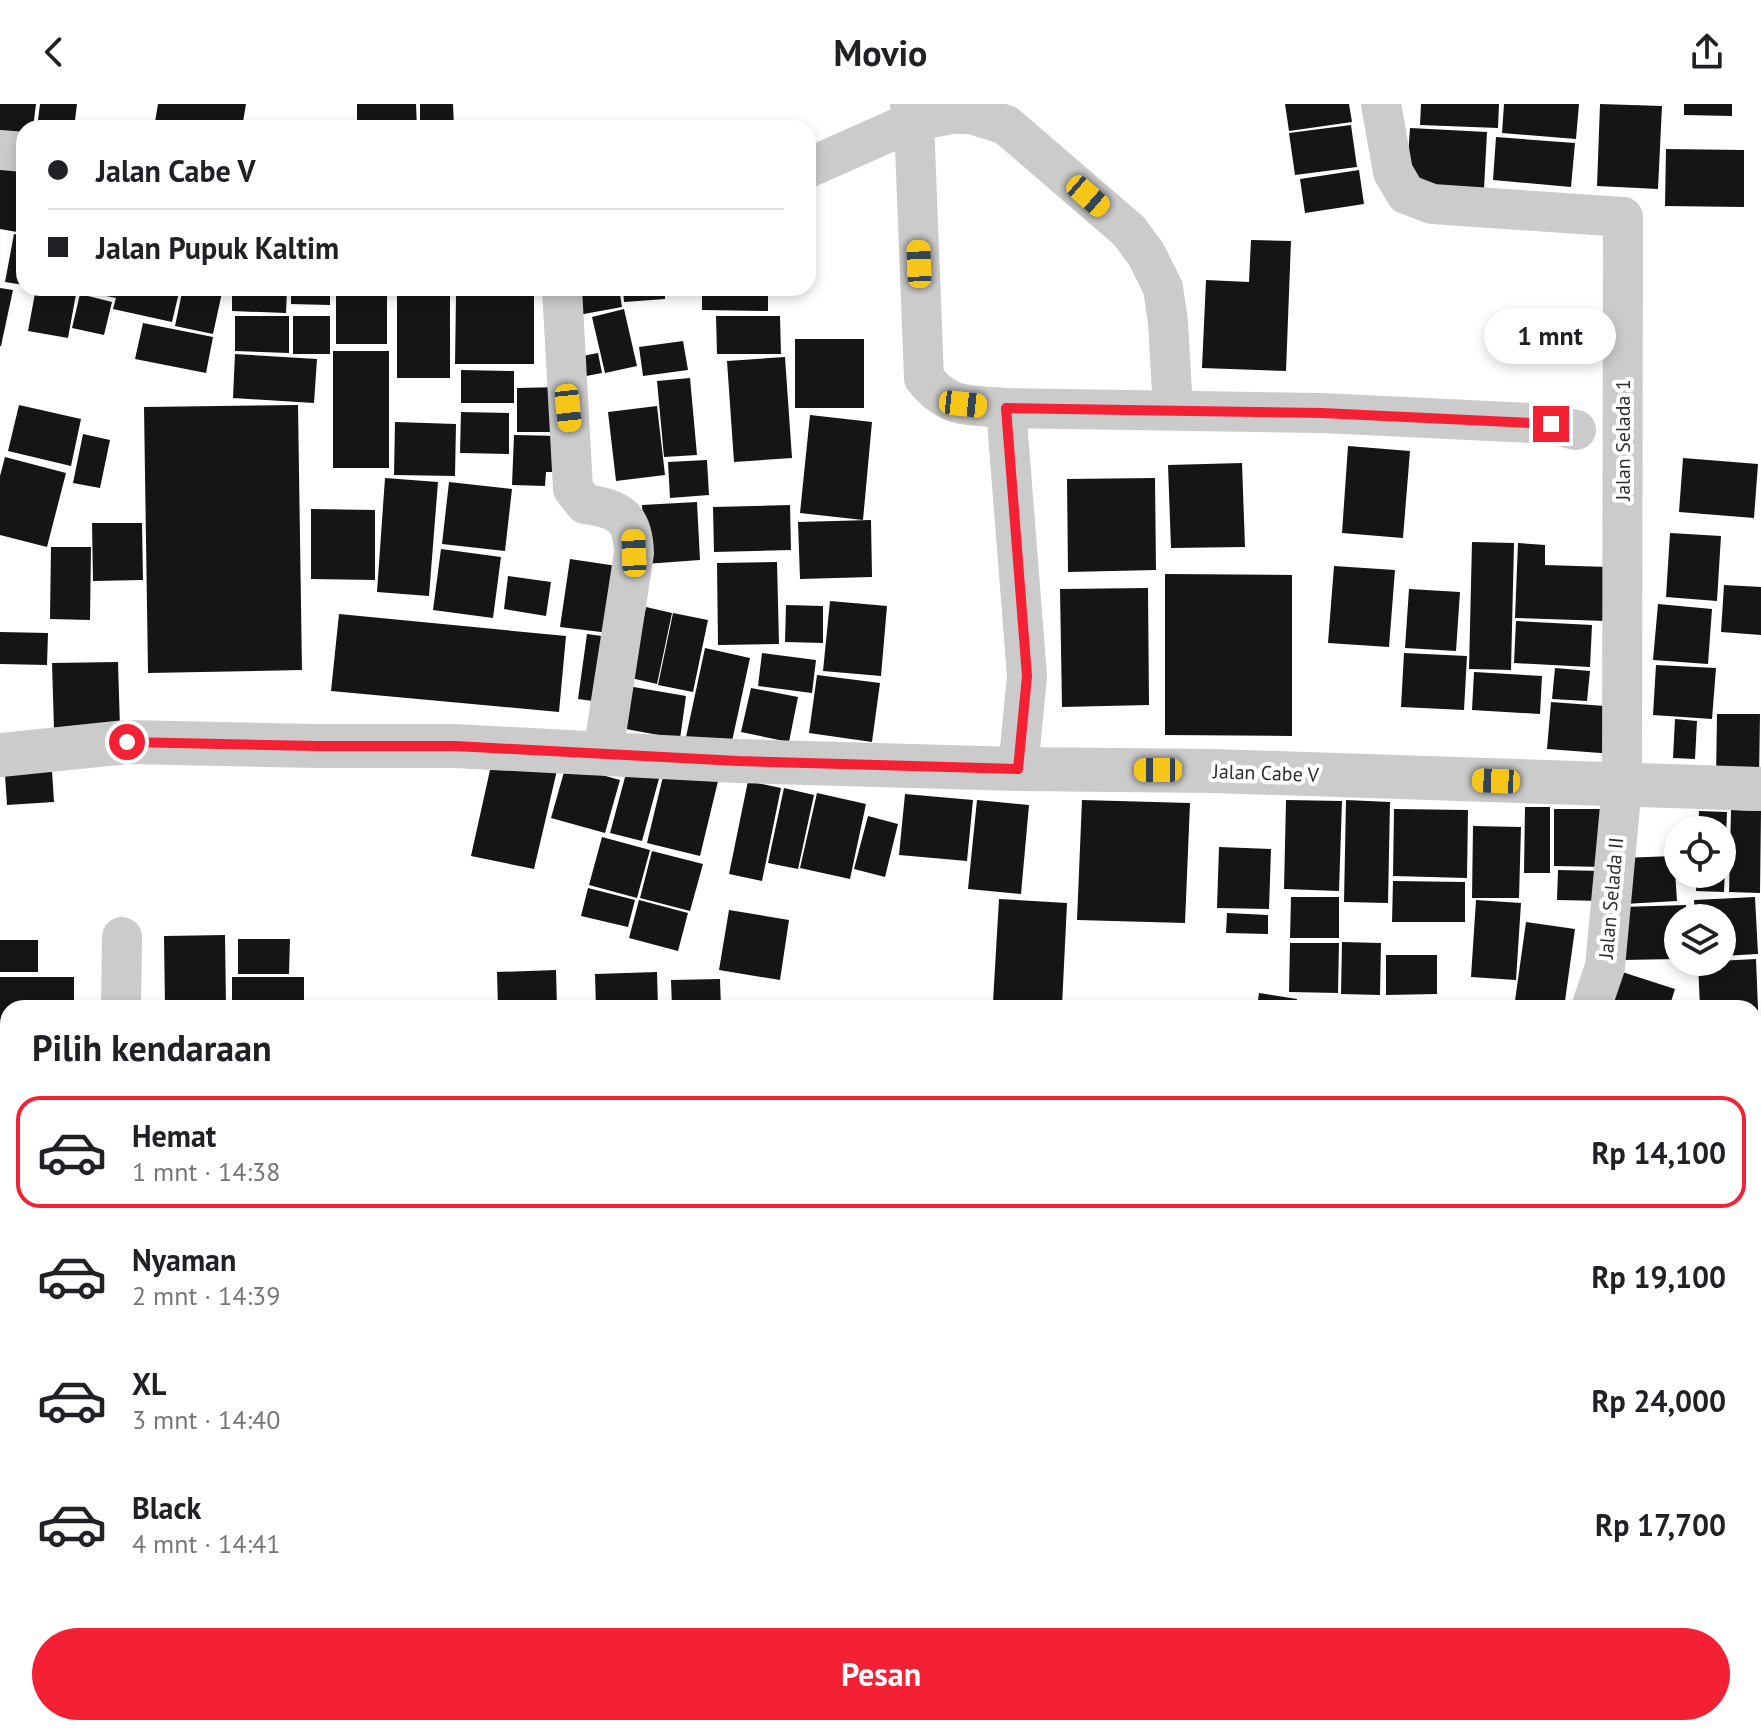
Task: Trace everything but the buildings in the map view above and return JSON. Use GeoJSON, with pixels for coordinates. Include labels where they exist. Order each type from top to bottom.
{"type":"FeatureCollection","features":[{"type":"Feature","properties":{"kind":"street","name":"Jalan Selada 1"},"geometry":{"type":"LineString","coordinates":[[1381,104],[1393,172],[1406,194],[1432,204],[1623,217],[1622,785]]}},
{"type":"Feature","properties":{"kind":"street"},"geometry":{"type":"LineString","coordinates":[[816,165],[842,155],[912,112],[974,115],[1006,125],[1129,231],[1146,254],[1163,288],[1173,410]]}},
{"type":"Feature","properties":{"kind":"street"},"geometry":{"type":"LineString","coordinates":[[912,112],[924,378],[938,397],[963,404],[1006,408],[1447,418],[1551,424],[1576,430]]}},
{"type":"Feature","properties":{"kind":"street"},"geometry":{"type":"LineString","coordinates":[[562,296],[573,489],[585,504],[603,506],[620,514],[634,532],[634,553],[603,753]]}},
{"type":"Feature","properties":{"kind":"street"},"geometry":{"type":"LineString","coordinates":[[1006,408],[1027,676],[1018,769]]}},
{"type":"Feature","properties":{"kind":"street","name":"Jalan Cabe V"},"geometry":{"type":"LineString","coordinates":[[0,755],[127,742],[455,746],[738,761],[1214,771],[1761,789]]}},
{"type":"Feature","properties":{"kind":"street","name":"Jalan Selada II"},"geometry":{"type":"LineString","coordinates":[[1594,1000],[1605,967],[1622,785]]}},
{"type":"Feature","properties":{"kind":"street"},"geometry":{"type":"LineString","coordinates":[[121,1000],[122,937]]}},
{"type":"Feature","properties":{"kind":"route"},"geometry":{"type":"LineString","coordinates":[[127,742],[455,746],[738,761],[1018,769],[1027,676],[1006,408],[1322,413],[1551,424]]}}]}
